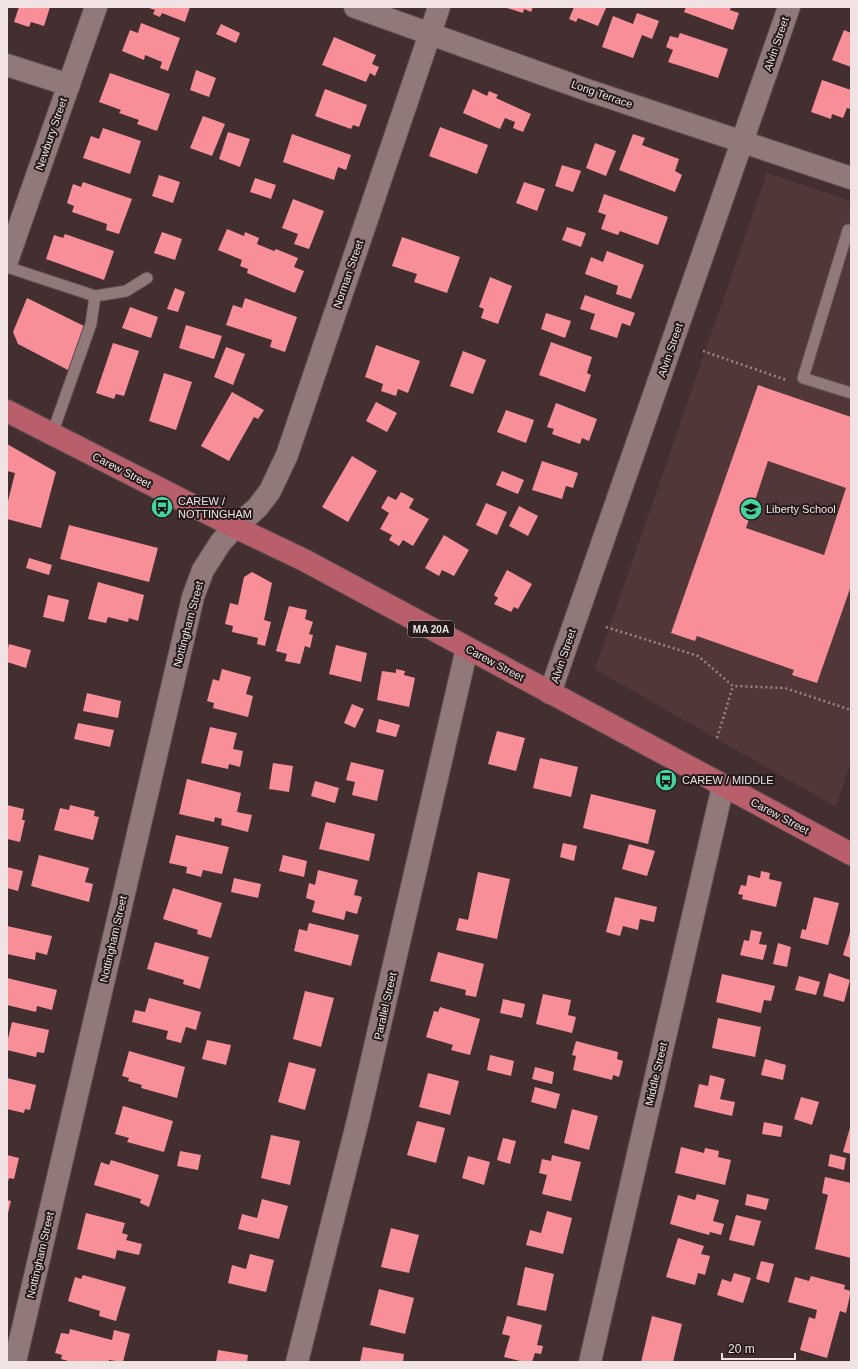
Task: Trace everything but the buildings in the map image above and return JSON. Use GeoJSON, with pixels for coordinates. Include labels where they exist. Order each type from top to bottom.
{"type":"FeatureCollection","features":[{"type":"Feature","properties":{"kind":"main road","name":"Carew Street"},"geometry":{"type":"LineString","coordinates":[[7,411],[235,527],[304,560],[851,854]]}},
{"type":"Feature","properties":{"kind":"street","name":"Newbury Street"},"geometry":{"type":"LineString","coordinates":[[7,261],[96,7]]}},
{"type":"Feature","properties":{"kind":"street","name":"Long Terrace"},"geometry":{"type":"LineString","coordinates":[[354,7],[587,90],[851,178]]}},
{"type":"Feature","properties":{"kind":"street","name":"Norman Street"},"geometry":{"type":"LineString","coordinates":[[235,527],[257,508],[270,491],[287,455],[439,7]]}},
{"type":"Feature","properties":{"kind":"street","name":"Alvin Street"},"geometry":{"type":"LineString","coordinates":[[550,693],[789,7]]}},
{"type":"Feature","properties":{"kind":"street"},"geometry":{"type":"LineString","coordinates":[[7,65],[69,85]]}},
{"type":"Feature","properties":{"kind":"street","name":"Nottingham Street"},"geometry":{"type":"LineString","coordinates":[[15,1362],[193,597],[203,570],[221,542],[235,527]]}},
{"type":"Feature","properties":{"kind":"street","name":"Parallel Street"},"geometry":{"type":"LineString","coordinates":[[297,1362],[358,1120],[468,648]]}},
{"type":"Feature","properties":{"kind":"street","name":"Middle Street"},"geometry":{"type":"LineString","coordinates":[[590,1362],[723,786]]}},
{"type":"Feature","properties":{"kind":"lane"},"geometry":{"type":"LineString","coordinates":[[851,230],[848,230],[803,378],[851,393]]}},
{"type":"Feature","properties":{"kind":"lane"},"geometry":{"type":"LineString","coordinates":[[7,266],[95,296],[126,291],[147,278]]}},
{"type":"Feature","properties":{"kind":"lane"},"geometry":{"type":"LineString","coordinates":[[52,434],[91,324],[95,296]]}},
{"type":"Feature","properties":{"kind":"path"},"geometry":{"type":"LineString","coordinates":[[703,351],[792,382]]}},
{"type":"Feature","properties":{"kind":"path"},"geometry":{"type":"LineString","coordinates":[[606,627],[698,656],[733,686],[785,688],[851,710]]}},
{"type":"Feature","properties":{"kind":"path"},"geometry":{"type":"LineString","coordinates":[[717,738],[733,686]]}},
{"type":"Feature","properties":{"kind":"shaded area","name":"Liberty School"},"geometry":{"type":"Polygon","coordinates":[[[767,173],[851,201],[851,762],[836,807],[595,669],[767,173]]]}},
{"type":"Feature","properties":{"kind":"place","name":"CAREW / NOTTINGHAM"},"geometry":{"type":"Point","coordinates":[162,507]}},
{"type":"Feature","properties":{"kind":"place","name":"Liberty School"},"geometry":{"type":"Point","coordinates":[751,509]}},
{"type":"Feature","properties":{"kind":"place","name":"CAREW / MIDDLE"},"geometry":{"type":"Point","coordinates":[666,780]}}]}
